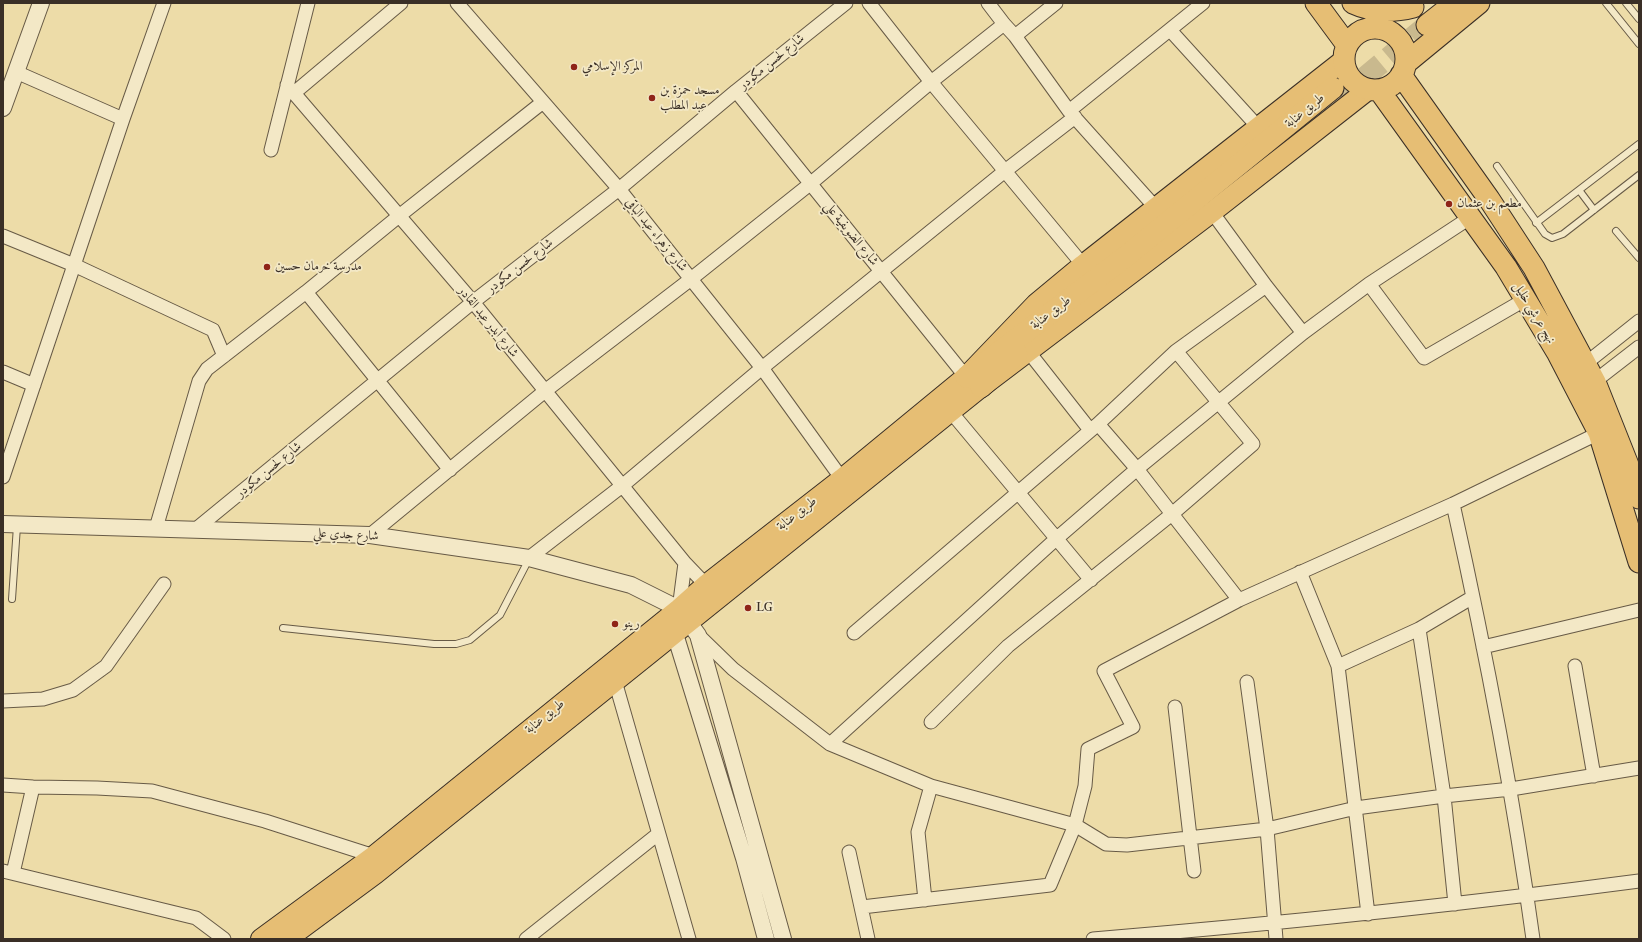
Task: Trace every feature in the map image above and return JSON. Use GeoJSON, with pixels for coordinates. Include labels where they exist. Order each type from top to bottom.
{"type":"FeatureCollection","features":[{"type":"Feature","properties":{"kind":"highway"},"geometry":{"type":"LineString","coordinates":[[1316,3],[1346,53]]}},
{"type":"Feature","properties":{"kind":"highway"},"geometry":{"type":"LineString","coordinates":[[1349,3],[1360,15],[1378,28],[1395,35],[1400,41],[1404,48],[1403,69]]}},
{"type":"Feature","properties":{"kind":"highway"},"geometry":{"type":"LineString","coordinates":[[1353,3],[1379,10],[1402,10],[1419,13],[1437,3]]}},
{"type":"Feature","properties":{"kind":"highway"},"geometry":{"type":"LineString","coordinates":[[1454,3],[1419,13],[1378,28],[1362,31],[1351,39],[1346,53],[1345,69],[1352,79],[1362,87],[1374,89],[1388,87],[1395,82],[1403,69],[1424,49],[1479,3]]}},
{"type":"Feature","properties":{"kind":"highway"},"geometry":{"type":"LineString","coordinates":[[1417,99],[1412,83],[1412,70],[1417,58],[1424,49]]}},
{"type":"Feature","properties":{"kind":"highway","name":"نهج عرشي خليل"},"geometry":{"type":"LineString","coordinates":[[1403,69],[1417,99],[1489,199],[1534,268],[1595,382],[1628,465],[1639,498]]}},
{"type":"Feature","properties":{"kind":"highway","name":"نهج عرشي خليل"},"geometry":{"type":"LineString","coordinates":[[1374,89],[1471,217],[1526,299],[1557,352],[1599,433],[1639,562]]}},
{"type":"Feature","properties":{"kind":"highway","name":"طريق عنابة"},"geometry":{"type":"LineString","coordinates":[[973,382],[1124,257],[1337,93]]}},
{"type":"Feature","properties":{"kind":"main road"},"geometry":{"type":"LineString","coordinates":[[973,382],[1036,304],[1155,207],[1259,128],[1346,53]]}},
{"type":"Feature","properties":{"kind":"main road"},"geometry":{"type":"LineString","coordinates":[[973,382],[1028,352],[1374,89]]}},
{"type":"Feature","properties":{"kind":"main road","name":"طريق عنابة"},"geometry":{"type":"LineString","coordinates":[[287,939],[375,874],[951,412],[973,382]]}},
{"type":"Feature","properties":{"kind":"main road","name":"طريق عنابة"},"geometry":{"type":"LineString","coordinates":[[261,939],[685,625],[706,585],[842,479],[973,382]]}},
{"type":"Feature","properties":{"kind":"street"},"geometry":{"type":"LineString","coordinates":[[3,108],[41,3]]}},
{"type":"Feature","properties":{"kind":"street"},"geometry":{"type":"LineString","coordinates":[[3,477],[123,119],[164,3]]}},
{"type":"Feature","properties":{"kind":"street"},"geometry":{"type":"LineString","coordinates":[[271,150],[291,89],[308,3]]}},
{"type":"Feature","properties":{"kind":"street"},"geometry":{"type":"LineString","coordinates":[[291,89],[401,3]]}},
{"type":"Feature","properties":{"kind":"street","name":"شارع زهراء عبد الباقي"},"geometry":{"type":"LineString","coordinates":[[457,3],[619,189],[762,368],[842,479]]}},
{"type":"Feature","properties":{"kind":"street","name":"شارع لحسن مكودر"},"geometry":{"type":"LineString","coordinates":[[196,529],[473,302],[619,189],[736,91],[846,3]]}},
{"type":"Feature","properties":{"kind":"street"},"geometry":{"type":"LineString","coordinates":[[869,3],[931,82],[1083,265]]}},
{"type":"Feature","properties":{"kind":"street"},"geometry":{"type":"LineString","coordinates":[[988,3],[1015,36],[1072,114],[1155,207]]}},
{"type":"Feature","properties":{"kind":"street"},"geometry":{"type":"LineString","coordinates":[[1015,36],[1056,3]]}},
{"type":"Feature","properties":{"kind":"street"},"geometry":{"type":"LineString","coordinates":[[529,558],[622,486],[762,368],[1005,171],[1203,3]]}},
{"type":"Feature","properties":{"kind":"street"},"geometry":{"type":"LineString","coordinates":[[370,535],[545,391],[691,279],[810,184],[931,82],[1004,24]]}},
{"type":"Feature","properties":{"kind":"street"},"geometry":{"type":"LineString","coordinates":[[1170,30],[1259,128]]}},
{"type":"Feature","properties":{"kind":"street"},"geometry":{"type":"LineString","coordinates":[[16,72],[123,119]]}},
{"type":"Feature","properties":{"kind":"street","name":"شارع أبدر عبد القادر"},"geometry":{"type":"LineString","coordinates":[[291,89],[473,302],[685,563],[706,585]]}},
{"type":"Feature","properties":{"kind":"street","name":"شارع الضويفية علي"},"geometry":{"type":"LineString","coordinates":[[736,91],[810,184],[973,382]]}},
{"type":"Feature","properties":{"kind":"street"},"geometry":{"type":"LineString","coordinates":[[156,528],[199,381],[207,369],[306,292],[398,216],[543,102]]}},
{"type":"Feature","properties":{"kind":"street"},"geometry":{"type":"LineString","coordinates":[[1212,212],[1266,286],[1303,333]]}},
{"type":"Feature","properties":{"kind":"street"},"geometry":{"type":"LineString","coordinates":[[830,744],[1056,539],[1137,469],[1303,333],[1369,284],[1471,217]]}},
{"type":"Feature","properties":{"kind":"street"},"geometry":{"type":"LineString","coordinates":[[3,236],[74,265],[213,330],[224,356]]}},
{"type":"Feature","properties":{"kind":"street"},"geometry":{"type":"LineString","coordinates":[[1369,284],[1424,358],[1526,299]]}},
{"type":"Feature","properties":{"kind":"street"},"geometry":{"type":"LineString","coordinates":[[854,633],[1094,427],[1176,351],[1266,286]]}},
{"type":"Feature","properties":{"kind":"street"},"geometry":{"type":"LineString","coordinates":[[306,292],[450,470]]}},
{"type":"Feature","properties":{"kind":"street"},"geometry":{"type":"LineString","coordinates":[[1639,321],[1585,364],[1577,374],[1574,386],[1585,386],[1595,382],[1639,347]]}},
{"type":"Feature","properties":{"kind":"street"},"geometry":{"type":"LineString","coordinates":[[931,722],[1008,646],[1172,514],[1253,444],[1176,351]]}},
{"type":"Feature","properties":{"kind":"street"},"geometry":{"type":"LineString","coordinates":[[1028,352],[1094,427],[1137,469],[1239,600]]}},
{"type":"Feature","properties":{"kind":"street"},"geometry":{"type":"LineString","coordinates":[[3,372],[34,385]]}},
{"type":"Feature","properties":{"kind":"street"},"geometry":{"type":"LineString","coordinates":[[951,412],[1091,580]]}},
{"type":"Feature","properties":{"kind":"street"},"geometry":{"type":"LineString","coordinates":[[862,907],[1050,885],[1075,825],[1085,786],[1088,749],[1133,727],[1104,671],[1239,600],[1453,504],[1599,433]]}},
{"type":"Feature","properties":{"kind":"street"},"geometry":{"type":"LineString","coordinates":[[1453,504],[1511,790],[1533,939]]}},
{"type":"Feature","properties":{"kind":"street","name":"شارع جدي علي"},"geometry":{"type":"LineString","coordinates":[[10,524],[370,535],[529,558],[631,585],[685,625]]}},
{"type":"Feature","properties":{"kind":"street"},"geometry":{"type":"LineString","coordinates":[[685,563],[685,625],[766,939]]}},
{"type":"Feature","properties":{"kind":"street"},"geometry":{"type":"LineString","coordinates":[[1300,572],[1338,666],[1368,914]]}},
{"type":"Feature","properties":{"kind":"street"},"geometry":{"type":"LineString","coordinates":[[3,701],[43,699],[73,690],[106,666],[164,584]]}},
{"type":"Feature","properties":{"kind":"street"},"geometry":{"type":"LineString","coordinates":[[1338,666],[1419,629],[1473,597]]}},
{"type":"Feature","properties":{"kind":"street"},"geometry":{"type":"LineString","coordinates":[[1483,647],[1639,610]]}},
{"type":"Feature","properties":{"kind":"street"},"geometry":{"type":"LineString","coordinates":[[685,625],[733,669],[830,744],[931,786],[1075,825],[1106,844],[1127,845],[1268,829],[1356,808],[1444,796],[1511,790],[1639,768]]}},
{"type":"Feature","properties":{"kind":"street"},"geometry":{"type":"LineString","coordinates":[[685,625],[783,939]]}},
{"type":"Feature","properties":{"kind":"street"},"geometry":{"type":"LineString","coordinates":[[1419,629],[1444,796],[1455,904]]}},
{"type":"Feature","properties":{"kind":"street"},"geometry":{"type":"LineString","coordinates":[[1575,666],[1594,776]]}},
{"type":"Feature","properties":{"kind":"street"},"geometry":{"type":"LineString","coordinates":[[615,681],[688,939]]}},
{"type":"Feature","properties":{"kind":"street"},"geometry":{"type":"LineString","coordinates":[[1247,682],[1268,829],[1276,939]]}},
{"type":"Feature","properties":{"kind":"street"},"geometry":{"type":"LineString","coordinates":[[1175,707],[1194,871]]}},
{"type":"Feature","properties":{"kind":"street"},"geometry":{"type":"LineString","coordinates":[[3,785],[152,791],[265,821],[374,856]]}},
{"type":"Feature","properties":{"kind":"street"},"geometry":{"type":"LineString","coordinates":[[926,900],[918,832],[931,786]]}},
{"type":"Feature","properties":{"kind":"street"},"geometry":{"type":"LineString","coordinates":[[33,787],[8,872],[196,918],[224,939]]}},
{"type":"Feature","properties":{"kind":"street"},"geometry":{"type":"LineString","coordinates":[[526,939],[658,834]]}},
{"type":"Feature","properties":{"kind":"street"},"geometry":{"type":"LineString","coordinates":[[849,852],[868,939]]}},
{"type":"Feature","properties":{"kind":"street"},"geometry":{"type":"LineString","coordinates":[[1093,939],[1275,924],[1527,896],[1639,881]]}},
{"type":"Feature","properties":{"kind":"lane"},"geometry":{"type":"LineString","coordinates":[[1606,3],[1639,44]]}},
{"type":"Feature","properties":{"kind":"lane"},"geometry":{"type":"LineString","coordinates":[[1626,3],[1639,19]]}},
{"type":"Feature","properties":{"kind":"lane"},"geometry":{"type":"LineString","coordinates":[[1536,223],[1639,144]]}},
{"type":"Feature","properties":{"kind":"lane"},"geometry":{"type":"LineString","coordinates":[[1497,166],[1545,234],[1548,237],[1556,238],[1639,175]]}},
{"type":"Feature","properties":{"kind":"lane"},"geometry":{"type":"LineString","coordinates":[[1579,190],[1594,210]]}},
{"type":"Feature","properties":{"kind":"lane"},"geometry":{"type":"LineString","coordinates":[[1616,231],[1639,258]]}},
{"type":"Feature","properties":{"kind":"lane"},"geometry":{"type":"LineString","coordinates":[[10,524],[12,599]]}},
{"type":"Feature","properties":{"kind":"lane"},"geometry":{"type":"LineString","coordinates":[[283,628],[434,644],[456,644],[470,640],[500,615],[529,558]]}},
{"type":"Feature","properties":{"kind":"tunnel"},"geometry":{"type":"LineString","coordinates":[[1341,97],[1427,25]]}},
{"type":"Feature","properties":{"kind":"place","name":"المركز الإسلامي"},"geometry":{"type":"Point","coordinates":[574,67]}},
{"type":"Feature","properties":{"kind":"place","name":"مسجد حمزة بن عبد المطلب"},"geometry":{"type":"Point","coordinates":[652,98]}},
{"type":"Feature","properties":{"kind":"place","name":"مطعم بن عثمان"},"geometry":{"type":"Point","coordinates":[1449,204]}},
{"type":"Feature","properties":{"kind":"place","name":"مدرسة خرمان حسين"},"geometry":{"type":"Point","coordinates":[267,267]}},
{"type":"Feature","properties":{"kind":"place","name":"LG"},"geometry":{"type":"Point","coordinates":[748,608]}},
{"type":"Feature","properties":{"kind":"place","name":"رينو"},"geometry":{"type":"Point","coordinates":[615,624]}}]}
